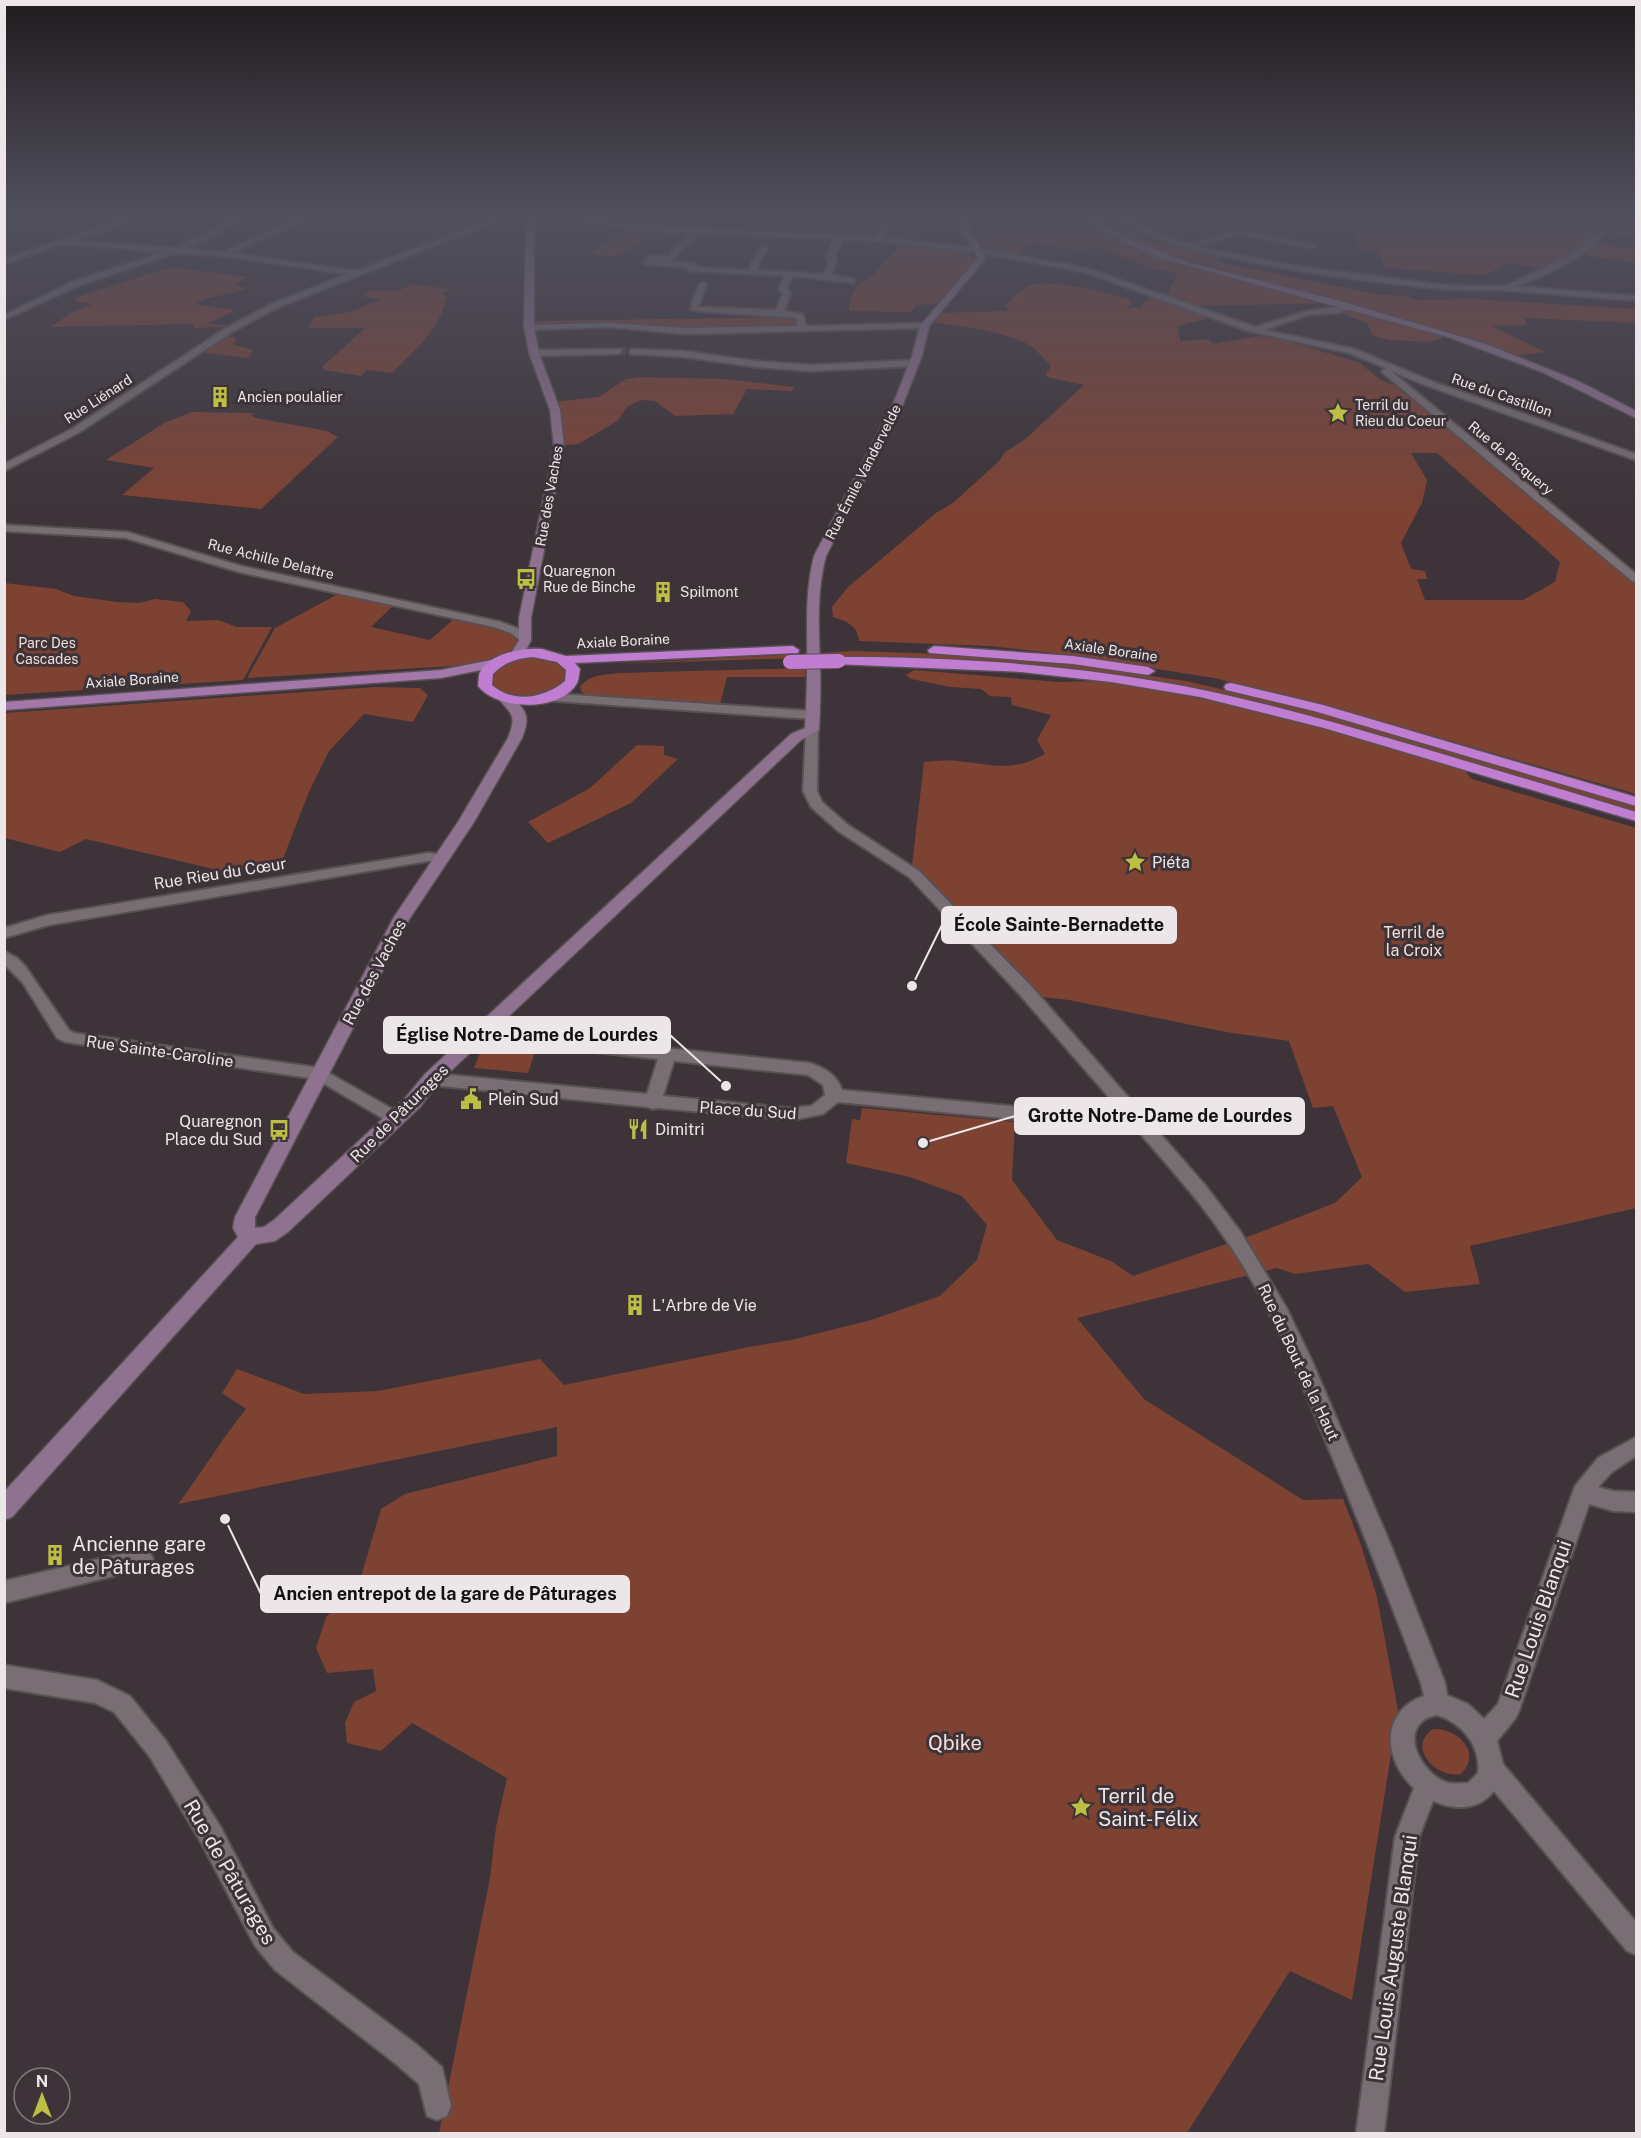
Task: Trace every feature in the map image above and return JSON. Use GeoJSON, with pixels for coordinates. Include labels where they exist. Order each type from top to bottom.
{"type":"FeatureCollection","features":[{"type":"Feature","properties":{"kind":"highway","name":"Axiale Boraine"},"geometry":{"type":"LineString","coordinates":[[496,663],[517,655],[545,654],[564,660],[839,655],[934,650],[1030,656],[1105,664],[1193,679],[1306,705],[1636,802]]}},
{"type":"Feature","properties":{"kind":"highway","name":"Axiale Boraine"},"geometry":{"type":"LineString","coordinates":[[839,655],[1025,668],[1122,680],[1199,693],[1312,720],[1636,817]]}},
{"type":"Feature","properties":{"kind":"highway","name":"Axiale Boraine"},"geometry":{"type":"LineString","coordinates":[[484,684],[492,693],[505,698],[539,698],[570,682],[607,668],[792,656]]}},
{"type":"Feature","properties":{"kind":"highway","name":"Axiale Boraine"},"geometry":{"type":"LineString","coordinates":[[564,660],[573,669],[570,682]]}},
{"type":"Feature","properties":{"kind":"highway"},"geometry":{"type":"LineString","coordinates":[[484,684],[486,673],[496,663]]}},
{"type":"Feature","properties":{"kind":"main road","name":"Axiale Boraine"},"geometry":{"type":"LineString","coordinates":[[4,706],[441,674],[496,663]]}},
{"type":"Feature","properties":{"kind":"main road","name":"Axiale Boraine"},"geometry":{"type":"LineString","coordinates":[[441,674],[464,677],[484,684]]}},
{"type":"Feature","properties":{"kind":"street","name":"Rue Liénard"},"geometry":{"type":"LineString","coordinates":[[4,468],[81,427],[234,328],[261,314]]}},
{"type":"Feature","properties":{"kind":"street","name":"Rue des Vaches"},"geometry":{"type":"LineString","coordinates":[[517,655],[525,640],[525,618],[559,447],[555,410],[534,353],[529,314]]}},
{"type":"Feature","properties":{"kind":"street"},"geometry":{"type":"LineString","coordinates":[[784,314],[800,316],[802,328]]}},
{"type":"Feature","properties":{"kind":"street","name":"Rue Émile Vandervelde"},"geometry":{"type":"LineString","coordinates":[[811,722],[814,672],[812,611],[818,564],[898,404],[925,326],[935,314]]}},
{"type":"Feature","properties":{"kind":"street","name":"Rue du Castillon"},"geometry":{"type":"LineString","coordinates":[[1209,314],[1255,330],[1343,349],[1428,383],[1636,457]]}},
{"type":"Feature","properties":{"kind":"street"},"geometry":{"type":"LineString","coordinates":[[1255,330],[1309,314]]}},
{"type":"Feature","properties":{"kind":"street"},"geometry":{"type":"LineString","coordinates":[[1379,314],[1453,335],[1510,356],[1585,388],[1636,415]]}},
{"type":"Feature","properties":{"kind":"street"},"geometry":{"type":"LineString","coordinates":[[529,323],[609,325],[686,331],[925,326]]}},
{"type":"Feature","properties":{"kind":"street"},"geometry":{"type":"LineString","coordinates":[[534,353],[618,351]]}},
{"type":"Feature","properties":{"kind":"street"},"geometry":{"type":"LineString","coordinates":[[633,352],[683,354],[756,364],[812,368],[914,363]]}},
{"type":"Feature","properties":{"kind":"street","name":"Rue de Picquery"},"geometry":{"type":"LineString","coordinates":[[1367,358],[1636,579]]}},
{"type":"Feature","properties":{"kind":"street","name":"Rue Achille Delattre"},"geometry":{"type":"LineString","coordinates":[[4,528],[127,535],[239,569],[497,624],[516,630],[525,640]]}},
{"type":"Feature","properties":{"kind":"street"},"geometry":{"type":"LineString","coordinates":[[525,640],[545,654]]}},
{"type":"Feature","properties":{"kind":"street"},"geometry":{"type":"LineString","coordinates":[[570,682],[577,699]]}},
{"type":"Feature","properties":{"kind":"street"},"geometry":{"type":"LineString","coordinates":[[505,698],[519,712],[539,698],[577,699],[811,722]]}},
{"type":"Feature","properties":{"kind":"street","name":"Rue des Vaches"},"geometry":{"type":"LineString","coordinates":[[250,1237],[244,1231],[244,1220],[402,917],[442,858],[515,738],[520,725],[519,712]]}},
{"type":"Feature","properties":{"kind":"street","name":"Rue de Pâturages"},"geometry":{"type":"LineString","coordinates":[[250,1237],[262,1237],[276,1230],[413,1102],[431,1079],[811,722]]}},
{"type":"Feature","properties":{"kind":"street","name":"Rue du Bout de la Haut"},"geometry":{"type":"LineString","coordinates":[[811,722],[810,791],[816,804],[843,828],[914,874],[1026,991],[1199,1190],[1234,1236],[1260,1277],[1302,1361],[1381,1548],[1433,1683],[1437,1703]]}},
{"type":"Feature","properties":{"kind":"street","name":"Rue Rieu du Cœur"},"geometry":{"type":"LineString","coordinates":[[4,933],[48,920],[428,857],[442,858]]}},
{"type":"Feature","properties":{"kind":"street","name":"Rue Sainte-Caroline"},"geometry":{"type":"LineString","coordinates":[[4,956],[10,959],[31,984],[63,1034],[71,1038],[320,1074]]}},
{"type":"Feature","properties":{"kind":"street"},"geometry":{"type":"LineString","coordinates":[[479,1035],[810,1069],[824,1074],[831,1081],[834,1088],[832,1096],[1143,1125]]}},
{"type":"Feature","properties":{"kind":"street"},"geometry":{"type":"LineString","coordinates":[[653,1103],[667,1055]]}},
{"type":"Feature","properties":{"kind":"street"},"geometry":{"type":"LineString","coordinates":[[320,1074],[395,1118]]}},
{"type":"Feature","properties":{"kind":"street","name":"Place du Sud"},"geometry":{"type":"LineString","coordinates":[[431,1079],[653,1103],[801,1114],[822,1108],[832,1096]]}},
{"type":"Feature","properties":{"kind":"street"},"geometry":{"type":"LineString","coordinates":[[4,1509],[250,1237]]}},
{"type":"Feature","properties":{"kind":"street","name":"Rue Louis Blanqui"},"geometry":{"type":"LineString","coordinates":[[1483,1738],[1507,1711],[1582,1493],[1594,1473],[1613,1458],[1636,1446]]}},
{"type":"Feature","properties":{"kind":"street"},"geometry":{"type":"LineString","coordinates":[[1582,1493],[1613,1501],[1636,1502]]}},
{"type":"Feature","properties":{"kind":"street"},"geometry":{"type":"LineString","coordinates":[[4,1592],[142,1558]]}},
{"type":"Feature","properties":{"kind":"street","name":"Rue de Pâturages"},"geometry":{"type":"LineString","coordinates":[[4,1676],[97,1692],[122,1704],[158,1749],[211,1835],[264,1937],[284,1961],[406,2054],[432,2077],[437,2106]]}},
{"type":"Feature","properties":{"kind":"street"},"geometry":{"type":"LineString","coordinates":[[1437,1703],[1461,1713],[1483,1738],[1490,1754],[1489,1777],[1482,1788],[1469,1795],[1453,1796],[1427,1785],[1415,1773],[1405,1757],[1401,1740],[1407,1719],[1426,1705],[1437,1703]]}},
{"type":"Feature","properties":{"kind":"street"},"geometry":{"type":"LineString","coordinates":[[1491,1769],[1636,1942]]}},
{"type":"Feature","properties":{"kind":"street","name":"Rue Louis Auguste Blanqui"},"geometry":{"type":"LineString","coordinates":[[1370,2133],[1407,1837],[1427,1785]]}},
{"type":"Feature","properties":{"kind":"green space"},"geometry":{"type":"Polygon","coordinates":[[[70,314],[228,314],[208,324],[227,325],[225,327],[193,328],[194,324],[51,327],[70,314]]]}},
{"type":"Feature","properties":{"kind":"green space"},"geometry":{"type":"Polygon","coordinates":[[[337,314],[441,314],[426,338],[392,373],[367,370],[361,376],[325,370],[322,367],[365,328],[309,328],[314,317],[337,314]]]}},
{"type":"Feature","properties":{"kind":"green space","name":"Terril du Rieu du Coeur"},"geometry":{"type":"Polygon","coordinates":[[[933,314],[1201,314],[1205,317],[1204,319],[1178,326],[1180,341],[1208,339],[1213,344],[1258,336],[1287,341],[1358,362],[1381,380],[1409,391],[1636,579],[1636,794],[1332,707],[1214,678],[1054,653],[989,646],[859,641],[851,625],[833,617],[832,607],[848,587],[936,513],[954,502],[999,461],[1005,452],[1023,441],[1084,385],[1047,377],[1050,364],[1035,349],[1018,340],[993,332],[928,322],[933,314]],[[1411,453],[1427,480],[1422,503],[1401,543],[1411,569],[1425,571],[1427,579],[1417,579],[1425,600],[1523,600],[1555,582],[1560,562],[1437,453],[1411,453]]]}},
{"type":"Feature","properties":{"kind":"green space","name":"Terril du Rieu du Coeur"},"geometry":{"type":"Polygon","coordinates":[[[1343,314],[1636,314],[1636,323],[1526,318],[1526,325],[1492,326],[1545,352],[1510,356],[1453,335],[1428,342],[1390,340],[1373,336],[1367,323],[1343,314]]]}},
{"type":"Feature","properties":{"kind":"green space"},"geometry":{"type":"Polygon","coordinates":[[[797,317],[798,325],[790,327],[680,330],[625,324],[534,325],[535,321],[797,317]]]}},
{"type":"Feature","properties":{"kind":"green space"},"geometry":{"type":"Polygon","coordinates":[[[223,337],[233,337],[237,340],[232,344],[253,350],[248,358],[200,352],[223,337]]]}},
{"type":"Feature","properties":{"kind":"green space"},"geometry":{"type":"Polygon","coordinates":[[[641,377],[726,379],[794,387],[792,391],[747,389],[733,414],[675,416],[655,401],[641,400],[628,406],[617,421],[578,444],[566,445],[559,439],[552,402],[599,397],[626,379],[641,377]]]}},
{"type":"Feature","properties":{"kind":"green space"},"geometry":{"type":"Polygon","coordinates":[[[192,412],[253,413],[252,416],[256,418],[327,431],[338,437],[261,509],[122,495],[154,468],[106,460],[166,422],[192,412]]]}},
{"type":"Feature","properties":{"kind":"green space","name":"Parc Des Cascades"},"geometry":{"type":"Polygon","coordinates":[[[5,583],[56,589],[74,596],[118,602],[139,603],[155,599],[183,602],[191,611],[186,621],[218,620],[237,627],[272,627],[243,680],[5,695],[5,583]]]}},
{"type":"Feature","properties":{"kind":"green space"},"geometry":{"type":"Polygon","coordinates":[[[338,594],[393,606],[371,627],[430,640],[454,619],[499,627],[514,636],[518,643],[513,649],[488,661],[453,666],[247,678],[275,628],[338,594]]]}},
{"type":"Feature","properties":{"kind":"green space"},"geometry":{"type":"Polygon","coordinates":[[[854,651],[1038,660],[1186,681],[1319,712],[1636,806],[1636,813],[1309,715],[1236,698],[1039,666],[908,657],[828,657],[616,664],[854,651]]]}},
{"type":"Feature","properties":{"kind":"green space"},"geometry":{"type":"Polygon","coordinates":[[[526,657],[554,661],[566,672],[563,681],[547,693],[523,696],[502,691],[494,686],[492,675],[495,671],[507,663],[526,657]]]}},
{"type":"Feature","properties":{"kind":"green space"},"geometry":{"type":"Polygon","coordinates":[[[806,668],[805,677],[727,677],[720,704],[586,695],[580,687],[593,677],[619,673],[806,668]]]}},
{"type":"Feature","properties":{"kind":"green space","name":"Qbike"},"geometry":{"type":"Polygon","coordinates":[[[914,670],[1060,682],[1098,681],[1167,691],[1322,726],[1465,771],[1472,779],[1636,828],[1636,1208],[1470,1246],[1480,1284],[1405,1292],[1368,1264],[1295,1274],[1277,1268],[1077,1318],[1144,1399],[1303,1500],[1343,1499],[1361,1545],[1377,1597],[1398,1710],[1352,2000],[1290,1971],[1187,2133],[439,2133],[490,1878],[496,1827],[507,1778],[412,1723],[381,1751],[347,1743],[345,1723],[354,1702],[376,1691],[373,1669],[327,1673],[316,1648],[326,1617],[357,1590],[381,1509],[405,1494],[557,1456],[557,1427],[178,1504],[246,1409],[222,1393],[237,1369],[304,1394],[378,1391],[540,1359],[564,1385],[791,1340],[871,1320],[940,1296],[977,1260],[987,1225],[962,1196],[910,1177],[846,1163],[852,1119],[860,1120],[862,1108],[1015,1122],[1012,1180],[1057,1240],[1111,1261],[1133,1276],[1258,1233],[1335,1203],[1362,1177],[1333,1106],[1313,1108],[1289,1041],[1226,1032],[1069,1000],[1025,995],[911,874],[924,762],[953,761],[1002,766],[1022,764],[1033,760],[1045,754],[1037,740],[1051,715],[1012,705],[1011,697],[990,696],[981,689],[951,687],[911,679],[906,675],[914,670]]]}},
{"type":"Feature","properties":{"kind":"green space"},"geometry":{"type":"Polygon","coordinates":[[[375,687],[420,688],[428,695],[413,722],[364,714],[329,751],[308,794],[281,864],[277,862],[230,873],[86,839],[60,852],[5,838],[5,713],[375,687]]]}},
{"type":"Feature","properties":{"kind":"green space"},"geometry":{"type":"Polygon","coordinates":[[[637,745],[664,746],[664,755],[678,759],[631,803],[548,843],[528,822],[590,788],[637,745]]]}},
{"type":"Feature","properties":{"kind":"green space"},"geometry":{"type":"Polygon","coordinates":[[[482,1048],[535,1052],[528,1073],[474,1068],[482,1048]]]}},
{"type":"Feature","properties":{"kind":"green space"},"geometry":{"type":"Polygon","coordinates":[[[1433,1729],[1451,1733],[1464,1743],[1469,1758],[1461,1774],[1442,1772],[1434,1767],[1423,1752],[1422,1744],[1425,1736],[1433,1729]]]}},
{"type":"Feature","properties":{"kind":"tunnel"},"geometry":{"type":"LineString","coordinates":[[618,351],[633,352]]}},
{"type":"Feature","properties":{"kind":"place","name":"Ancien poulalier"},"geometry":{"type":"Point","coordinates":[220,397]}},
{"type":"Feature","properties":{"kind":"place","name":"Terril du Rieu du Coeur"},"geometry":{"type":"Point","coordinates":[1338,413]}},
{"type":"Feature","properties":{"kind":"place","name":"Quaregnon Rue de Binche"},"geometry":{"type":"Point","coordinates":[526,579]}},
{"type":"Feature","properties":{"kind":"place","name":"Spilmont"},"geometry":{"type":"Point","coordinates":[663,592]}},
{"type":"Feature","properties":{"kind":"place","name":"Piéta"},"geometry":{"type":"Point","coordinates":[1135,862]}},
{"type":"Feature","properties":{"kind":"place","name":"École Sainte-Bernadette"},"geometry":{"type":"Point","coordinates":[912,986]}},
{"type":"Feature","properties":{"kind":"place","name":"Église Notre-Dame de Lourdes"},"geometry":{"type":"Point","coordinates":[726,1086]}},
{"type":"Feature","properties":{"kind":"place","name":"Plein Sud"},"geometry":{"type":"Point","coordinates":[471,1099]}},
{"type":"Feature","properties":{"kind":"place","name":"Dimitri"},"geometry":{"type":"Point","coordinates":[638,1129]}},
{"type":"Feature","properties":{"kind":"place","name":"Quaregnon Place du Sud"},"geometry":{"type":"Point","coordinates":[279,1130]}},
{"type":"Feature","properties":{"kind":"place","name":"Grotte Notre-Dame de Lourdes"},"geometry":{"type":"Point","coordinates":[923,1143]}},
{"type":"Feature","properties":{"kind":"place","name":"L'Arbre de Vie"},"geometry":{"type":"Point","coordinates":[635,1305]}},
{"type":"Feature","properties":{"kind":"place","name":"Ancien entrepot de la gare de Pâturages"},"geometry":{"type":"Point","coordinates":[225,1519]}},
{"type":"Feature","properties":{"kind":"place","name":"Ancienne gare de Pâturages"},"geometry":{"type":"Point","coordinates":[55,1555]}},
{"type":"Feature","properties":{"kind":"place","name":"Terril de Saint-Félix"},"geometry":{"type":"Point","coordinates":[1081,1807]}},
{"type":"Feature","properties":{"kind":"park label","name":"Terril de la Croix"},"geometry":{"type":"Point","coordinates":[1414,941]}}]}
